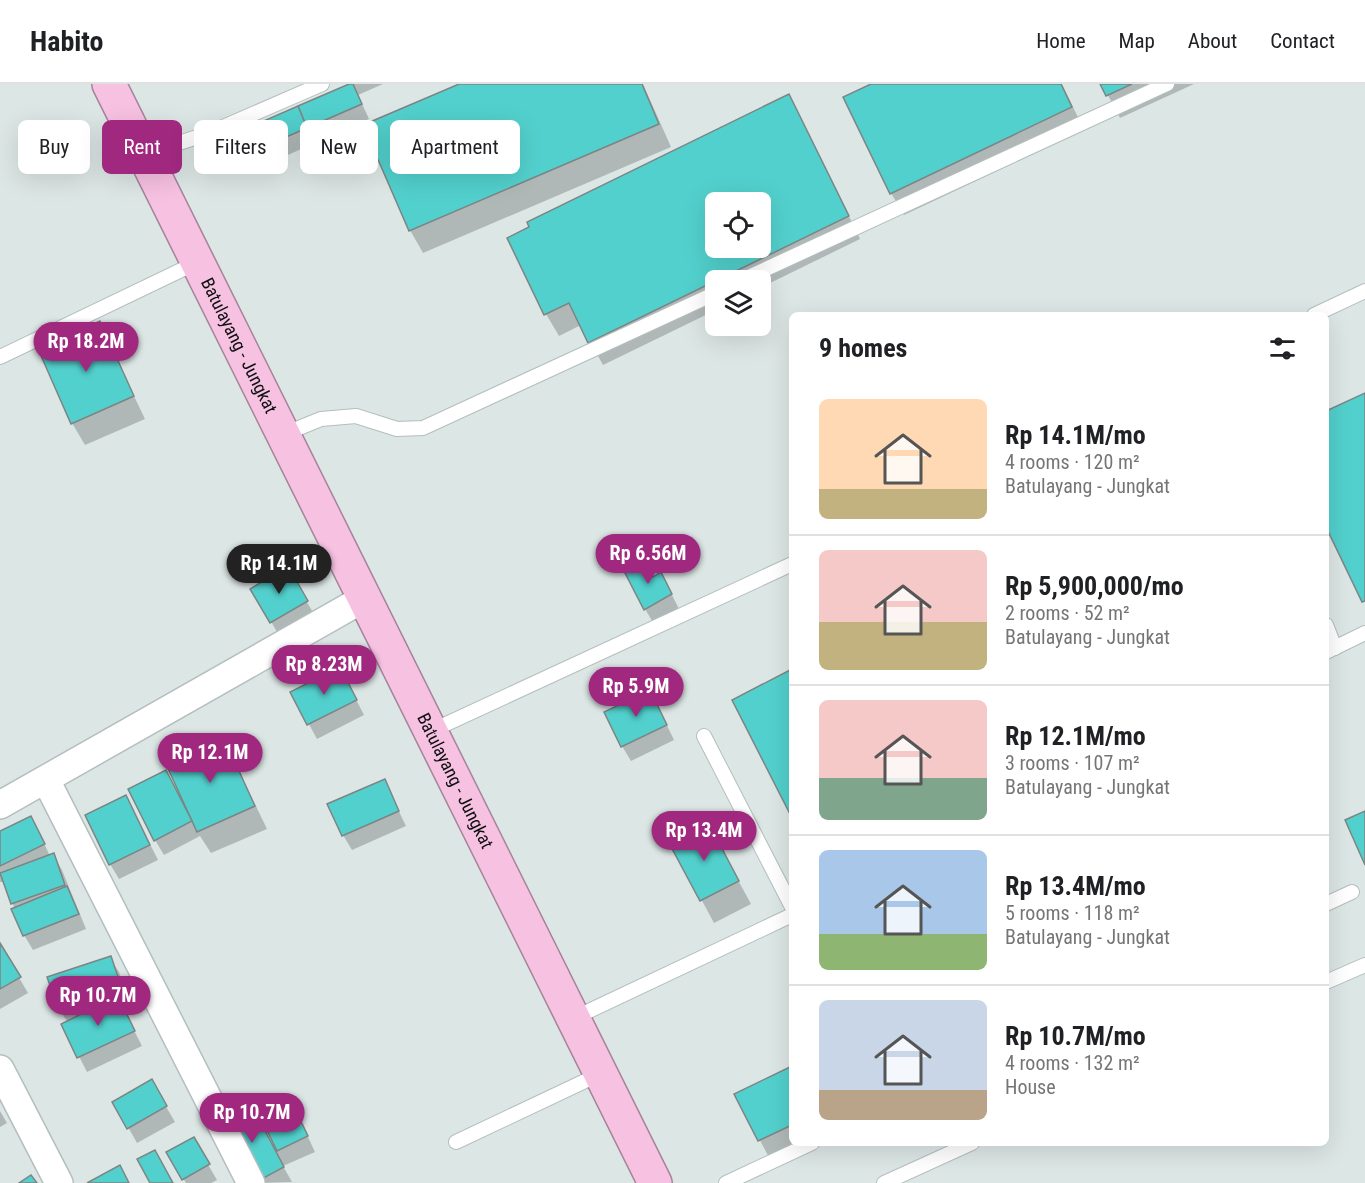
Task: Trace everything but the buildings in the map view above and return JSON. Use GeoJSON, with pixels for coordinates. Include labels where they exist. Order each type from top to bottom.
{"type":"FeatureCollection","features":[{"type":"Feature","properties":{"kind":"highway","name":"Batulayang - Jungkat"},"geometry":{"type":"LineString","coordinates":[[109,84],[127,120]]}},
{"type":"Feature","properties":{"kind":"highway","name":"Batulayang - Jungkat"},"geometry":{"type":"LineString","coordinates":[[154,174],[429,732],[602,1073],[655,1183]]}},
{"type":"Feature","properties":{"kind":"street"},"geometry":{"type":"LineString","coordinates":[[0,805],[363,598]]}},
{"type":"Feature","properties":{"kind":"street"},"geometry":{"type":"LineString","coordinates":[[46,780],[250,1183]]}},
{"type":"Feature","properties":{"kind":"street"},"geometry":{"type":"LineString","coordinates":[[0,1069],[59,1183]]}},
{"type":"Feature","properties":{"kind":"lane"},"geometry":{"type":"LineString","coordinates":[[182,142],[207,134],[322,84]]}},
{"type":"Feature","properties":{"kind":"lane"},"geometry":{"type":"LineString","coordinates":[[764,270],[1167,84]]}},
{"type":"Feature","properties":{"kind":"lane"},"geometry":{"type":"LineString","coordinates":[[0,357],[198,262]]}},
{"type":"Feature","properties":{"kind":"lane"},"geometry":{"type":"LineString","coordinates":[[1320,312],[1365,291]]}},
{"type":"Feature","properties":{"kind":"lane"},"geometry":{"type":"LineString","coordinates":[[284,434],[321,419],[356,416],[397,429],[423,428],[705,298]]}},
{"type":"Feature","properties":{"kind":"lane"},"geometry":{"type":"LineString","coordinates":[[429,732],[789,565]]}},
{"type":"Feature","properties":{"kind":"lane"},"geometry":{"type":"LineString","coordinates":[[1330,650],[1365,633]]}},
{"type":"Feature","properties":{"kind":"lane"},"geometry":{"type":"LineString","coordinates":[[704,736],[789,901]]}},
{"type":"Feature","properties":{"kind":"lane"},"geometry":{"type":"LineString","coordinates":[[1329,903],[1352,892]]}},
{"type":"Feature","properties":{"kind":"lane"},"geometry":{"type":"LineString","coordinates":[[574,1018],[789,916]]}},
{"type":"Feature","properties":{"kind":"lane"},"geometry":{"type":"LineString","coordinates":[[1329,981],[1365,965]]}},
{"type":"Feature","properties":{"kind":"lane"},"geometry":{"type":"LineString","coordinates":[[456,1142],[602,1073]]}},
{"type":"Feature","properties":{"kind":"lane"},"geometry":{"type":"LineString","coordinates":[[726,1183],[806,1146]]}},
{"type":"Feature","properties":{"kind":"lane"},"geometry":{"type":"LineString","coordinates":[[884,1183],[965,1146]]}}]}
